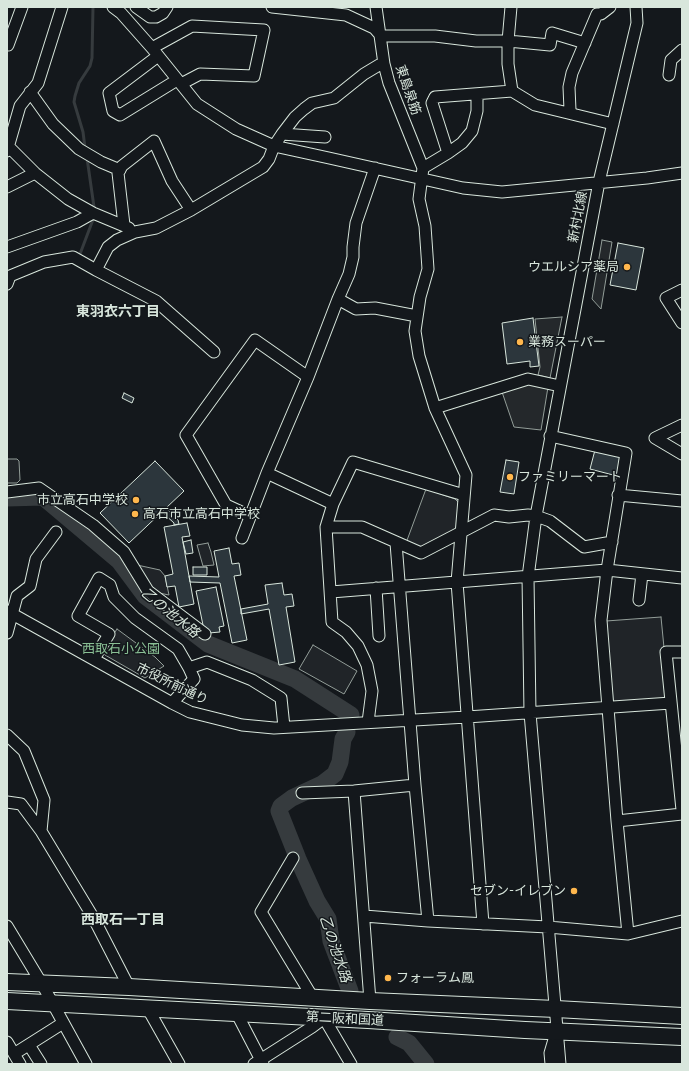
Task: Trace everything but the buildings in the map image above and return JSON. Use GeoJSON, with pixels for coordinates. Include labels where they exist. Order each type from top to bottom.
{"type":"FeatureCollection","features":[{"type":"Feature","properties":{"kind":"highway","name":"第二阪和国道"},"geometry":{"type":"LineString","coordinates":[[7,982],[682,1016]]}},
{"type":"Feature","properties":{"kind":"highway","name":"第二阪和国道"},"geometry":{"type":"LineString","coordinates":[[7,1001],[556,1032],[682,1037]]}},
{"type":"Feature","properties":{"kind":"street"},"geometry":{"type":"LineString","coordinates":[[7,45],[22,7]]}},
{"type":"Feature","properties":{"kind":"street"},"geometry":{"type":"LineString","coordinates":[[62,7],[38,83],[20,106],[8,142],[35,173],[68,199],[94,214],[124,225],[135,232]]}},
{"type":"Feature","properties":{"kind":"street"},"geometry":{"type":"LineString","coordinates":[[136,7],[150,17],[156,17],[163,13],[167,7]]}},
{"type":"Feature","properties":{"kind":"street"},"geometry":{"type":"LineString","coordinates":[[272,7],[346,15],[374,28],[381,36],[435,36],[476,41],[508,41],[550,45],[552,33],[585,43]]}},
{"type":"Feature","properties":{"kind":"street","name":"東島泉筋"},"geometry":{"type":"LineString","coordinates":[[376,7],[384,64],[389,83],[422,173]]}},
{"type":"Feature","properties":{"kind":"street"},"geometry":{"type":"LineString","coordinates":[[511,7],[508,41],[508,64],[512,91]]}},
{"type":"Feature","properties":{"kind":"street"},"geometry":{"type":"LineString","coordinates":[[572,114],[570,110],[568,87],[572,73],[597,14],[601,14],[610,7]]}},
{"type":"Feature","properties":{"kind":"street","name":"新村北線"},"geometry":{"type":"LineString","coordinates":[[556,1032],[556,1009],[530,713],[528,576],[536,516],[599,182],[637,24],[636,7]]}},
{"type":"Feature","properties":{"kind":"street"},"geometry":{"type":"LineString","coordinates":[[121,9],[197,104],[236,129],[274,146],[375,168],[422,173],[463,188],[502,192],[682,174]]}},
{"type":"Feature","properties":{"kind":"street"},"geometry":{"type":"LineString","coordinates":[[192,26],[264,30],[254,76],[200,74],[179,82],[120,115],[113,111],[109,93],[155,52],[192,26]]}},
{"type":"Feature","properties":{"kind":"street"},"geometry":{"type":"LineString","coordinates":[[669,75],[671,60],[682,50]]}},
{"type":"Feature","properties":{"kind":"street"},"geometry":{"type":"LineString","coordinates":[[96,270],[108,247],[117,240],[135,232],[156,228],[191,210],[263,167],[269,159],[274,146],[295,117],[312,103],[334,98],[364,74],[379,65],[384,64]]}},
{"type":"Feature","properties":{"kind":"street"},"geometry":{"type":"LineString","coordinates":[[448,153],[432,103],[435,97],[512,91],[534,105],[613,124]]}},
{"type":"Feature","properties":{"kind":"street"},"geometry":{"type":"LineString","coordinates":[[30,92],[53,124],[79,149],[101,162],[120,170]]}},
{"type":"Feature","properties":{"kind":"street"},"geometry":{"type":"LineString","coordinates":[[477,94],[477,111],[472,131],[462,143],[422,173],[419,199],[425,226],[428,269],[420,297],[415,331],[419,356],[435,408],[466,476],[457,582],[483,924]]}},
{"type":"Feature","properties":{"kind":"street"},"geometry":{"type":"LineString","coordinates":[[282,134],[325,137]]}},
{"type":"Feature","properties":{"kind":"street"},"geometry":{"type":"LineString","coordinates":[[124,225],[118,173],[122,166],[154,141],[172,181],[191,210]]}},
{"type":"Feature","properties":{"kind":"street"},"geometry":{"type":"LineString","coordinates":[[242,538],[267,473],[308,377],[349,274],[353,257],[356,223],[375,168]]}},
{"type":"Feature","properties":{"kind":"street"},"geometry":{"type":"LineString","coordinates":[[7,187],[35,173]]}},
{"type":"Feature","properties":{"kind":"street"},"geometry":{"type":"LineString","coordinates":[[7,247],[77,222],[94,214]]}},
{"type":"Feature","properties":{"kind":"street"},"geometry":{"type":"LineString","coordinates":[[7,284],[10,276],[44,262],[73,257],[156,301],[214,352]]}},
{"type":"Feature","properties":{"kind":"street"},"geometry":{"type":"LineString","coordinates":[[682,290],[666,298],[682,323]]}},
{"type":"Feature","properties":{"kind":"street"},"geometry":{"type":"LineString","coordinates":[[338,299],[356,308],[375,308],[417,316]]}},
{"type":"Feature","properties":{"kind":"street"},"geometry":{"type":"LineString","coordinates":[[250,516],[226,505],[186,435],[255,340],[308,377]]}},
{"type":"Feature","properties":{"kind":"street"},"geometry":{"type":"LineString","coordinates":[[435,408],[528,379],[560,386]]}},
{"type":"Feature","properties":{"kind":"street"},"geometry":{"type":"LineString","coordinates":[[682,425],[655,438],[682,454]]}},
{"type":"Feature","properties":{"kind":"street"},"geometry":{"type":"LineString","coordinates":[[551,435],[626,453],[606,570],[601,620],[617,821],[628,934]]}},
{"type":"Feature","properties":{"kind":"street"},"geometry":{"type":"LineString","coordinates":[[368,722],[372,691],[367,665],[358,646],[346,632],[332,622],[326,527],[333,504],[353,462],[464,495]]}},
{"type":"Feature","properties":{"kind":"street"},"geometry":{"type":"LineString","coordinates":[[267,473],[333,504]]}},
{"type":"Feature","properties":{"kind":"street"},"geometry":{"type":"LineString","coordinates":[[7,492],[39,488],[93,525],[124,552],[148,591],[205,634]]}},
{"type":"Feature","properties":{"kind":"street"},"geometry":{"type":"LineString","coordinates":[[618,495],[682,501]]}},
{"type":"Feature","properties":{"kind":"street"},"geometry":{"type":"LineString","coordinates":[[326,527],[362,527],[421,553],[494,515],[509,517],[528,515],[536,516],[550,522],[584,547],[612,542]]}},
{"type":"Feature","properties":{"kind":"street"},"geometry":{"type":"LineString","coordinates":[[7,633],[10,612],[17,596],[30,586],[36,559],[56,532]]}},
{"type":"Feature","properties":{"kind":"street"},"geometry":{"type":"LineString","coordinates":[[396,543],[415,785],[428,921]]}},
{"type":"Feature","properties":{"kind":"street"},"geometry":{"type":"LineString","coordinates":[[330,592],[606,570],[682,578]]}},
{"type":"Feature","properties":{"kind":"street"},"geometry":{"type":"LineString","coordinates":[[639,600],[642,574]]}},
{"type":"Feature","properties":{"kind":"street"},"geometry":{"type":"LineString","coordinates":[[94,659],[108,634],[78,616],[99,578],[110,584],[114,597],[135,618],[178,649],[194,679],[172,703]]}},
{"type":"Feature","properties":{"kind":"street"},"geometry":{"type":"LineString","coordinates":[[376,588],[379,636]]}},
{"type":"Feature","properties":{"kind":"street","name":"市役所前通り"},"geometry":{"type":"LineString","coordinates":[[10,612],[190,712],[242,725],[284,727],[467,717],[671,703]]}},
{"type":"Feature","properties":{"kind":"street"},"geometry":{"type":"LineString","coordinates":[[682,652],[666,652],[682,810]]}},
{"type":"Feature","properties":{"kind":"street"},"geometry":{"type":"LineString","coordinates":[[189,668],[207,662],[252,680],[281,698],[284,727]]}},
{"type":"Feature","properties":{"kind":"street"},"geometry":{"type":"LineString","coordinates":[[7,735],[24,751],[44,800],[41,832]]}},
{"type":"Feature","properties":{"kind":"street"},"geometry":{"type":"LineString","coordinates":[[302,793],[354,791],[415,785]]}},
{"type":"Feature","properties":{"kind":"street"},"geometry":{"type":"LineString","coordinates":[[354,791],[370,1001]]}},
{"type":"Feature","properties":{"kind":"street"},"geometry":{"type":"LineString","coordinates":[[7,802],[21,804],[41,832],[93,917],[129,987]]}},
{"type":"Feature","properties":{"kind":"street"},"geometry":{"type":"LineString","coordinates":[[617,821],[682,814]]}},
{"type":"Feature","properties":{"kind":"street"},"geometry":{"type":"LineString","coordinates":[[293,858],[261,912],[313,998]]}},
{"type":"Feature","properties":{"kind":"street"},"geometry":{"type":"LineString","coordinates":[[364,916],[548,927],[628,934],[682,920]]}},
{"type":"Feature","properties":{"kind":"street"},"geometry":{"type":"LineString","coordinates":[[7,926],[42,984],[86,1064]]}},
{"type":"Feature","properties":{"kind":"street"},"geometry":{"type":"LineString","coordinates":[[148,1009],[179,1064]]}},
{"type":"Feature","properties":{"kind":"street"},"geometry":{"type":"LineString","coordinates":[[238,1014],[259,1063],[324,1018],[351,1064]]}},
{"type":"Feature","properties":{"kind":"street"},"geometry":{"type":"LineString","coordinates":[[14,1054],[63,1023]]}},
{"type":"Feature","properties":{"kind":"street"},"geometry":{"type":"LineString","coordinates":[[550,1064],[550,1053],[556,1032]]}},
{"type":"Feature","properties":{"kind":"street"},"geometry":{"type":"LineString","coordinates":[[556,1032],[560,1064]]}},
{"type":"Feature","properties":{"kind":"street"},"geometry":{"type":"LineString","coordinates":[[7,1042],[20,1064]]}},
{"type":"Feature","properties":{"kind":"street"},"geometry":{"type":"LineString","coordinates":[[29,1045],[41,1064]]}},
{"type":"Feature","properties":{"kind":"green space"},"geometry":{"type":"Polygon","coordinates":[[[7,459],[17,459],[19,461],[20,480],[17,483],[7,483],[7,459]]]}},
{"type":"Feature","properties":{"kind":"green space"},"geometry":{"type":"Polygon","coordinates":[[[426,489],[455,499],[459,503],[456,530],[424,547],[416,547],[406,543],[426,489]]]}},
{"type":"Feature","properties":{"kind":"green space"},"geometry":{"type":"Polygon","coordinates":[[[208,543],[214,565],[203,566],[197,545],[208,543]]]}},
{"type":"Feature","properties":{"kind":"green space"},"geometry":{"type":"Polygon","coordinates":[[[137,565],[160,570],[165,576],[169,595],[159,593],[151,589],[137,565]]]}},
{"type":"Feature","properties":{"kind":"green space"},"geometry":{"type":"Polygon","coordinates":[[[661,617],[669,699],[611,702],[606,621],[661,617]]]}},
{"type":"Feature","properties":{"kind":"green space","name":"西取石小公園"},"geometry":{"type":"Polygon","coordinates":[[[117,629],[155,657],[164,666],[145,678],[105,655],[103,650],[117,629]]]}},
{"type":"Feature","properties":{"kind":"green space"},"geometry":{"type":"Polygon","coordinates":[[[313,645],[357,671],[344,694],[299,669],[313,645]]]}},
{"type":"Feature","properties":{"kind":"shaded area"},"geometry":{"type":"Polygon","coordinates":[[[602,240],[612,242],[601,309],[592,299],[602,240]]]}},
{"type":"Feature","properties":{"kind":"shaded area"},"geometry":{"type":"Polygon","coordinates":[[[562,317],[550,378],[538,375],[540,367],[535,319],[562,317]]]}},
{"type":"Feature","properties":{"kind":"shaded area"},"geometry":{"type":"Polygon","coordinates":[[[527,382],[548,387],[541,430],[514,427],[502,392],[527,382]]]}},
{"type":"Feature","properties":{"kind":"waterway"},"geometry":{"type":"LineString","coordinates":[[85,148],[83,132],[74,102],[79,83],[90,66],[92,58],[93,7]]}},
{"type":"Feature","properties":{"kind":"waterway"},"geometry":{"type":"LineString","coordinates":[[87,158],[94,207]]}},
{"type":"Feature","properties":{"kind":"waterway"},"geometry":{"type":"LineString","coordinates":[[80,254],[94,217]]}},
{"type":"Feature","properties":{"kind":"waterway","name":"乙の池水路"},"geometry":{"type":"LineString","coordinates":[[7,498],[43,497],[119,561],[145,596],[208,644],[295,679],[351,715]]}},
{"type":"Feature","properties":{"kind":"waterway","name":"乙の池水路"},"geometry":{"type":"LineString","coordinates":[[347,732],[343,739],[340,762],[335,774],[322,784],[292,798],[281,806],[279,811],[317,901],[328,919],[331,941],[350,991]]}},
{"type":"Feature","properties":{"kind":"waterway","name":"乙の池水路"},"geometry":{"type":"LineString","coordinates":[[397,1037],[409,1043],[426,1064]]}},
{"type":"Feature","properties":{"kind":"place","name":"ウエルシア薬局"},"geometry":{"type":"Point","coordinates":[627,267]}},
{"type":"Feature","properties":{"kind":"place","name":"業務スーパー"},"geometry":{"type":"Point","coordinates":[520,342]}},
{"type":"Feature","properties":{"kind":"place","name":"ファミリーマート"},"geometry":{"type":"Point","coordinates":[510,477]}},
{"type":"Feature","properties":{"kind":"place","name":"市立高石中学校"},"geometry":{"type":"Point","coordinates":[136,500]}},
{"type":"Feature","properties":{"kind":"place","name":"高石市立高石中学校"},"geometry":{"type":"Point","coordinates":[135,514]}},
{"type":"Feature","properties":{"kind":"place","name":"セブン-イレブン"},"geometry":{"type":"Point","coordinates":[574,891]}},
{"type":"Feature","properties":{"kind":"place","name":"フォーラム鳳"},"geometry":{"type":"Point","coordinates":[388,978]}},
{"type":"Feature","properties":{"kind":"district","name":"東羽衣六丁目"},"geometry":{"type":"Point","coordinates":[118,312]}},
{"type":"Feature","properties":{"kind":"district","name":"西取石一丁目"},"geometry":{"type":"Point","coordinates":[123,920]}}]}
